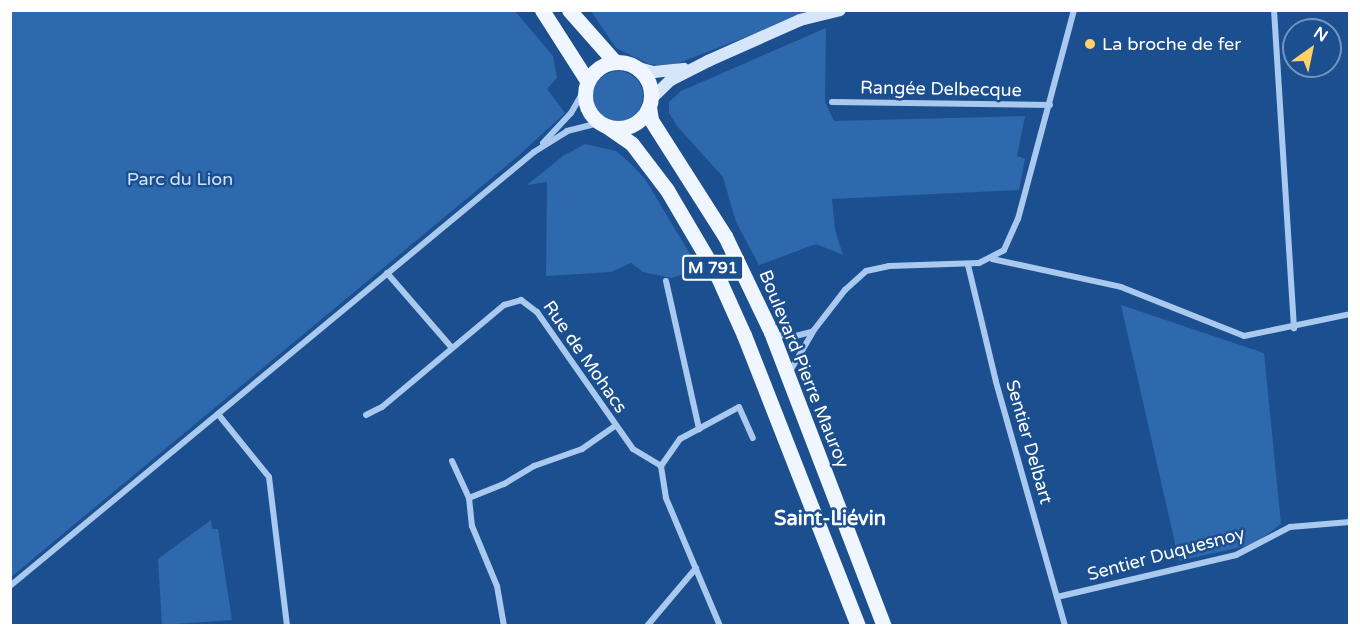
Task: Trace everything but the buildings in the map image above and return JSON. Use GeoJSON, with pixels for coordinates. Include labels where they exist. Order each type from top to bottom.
{"type":"FeatureCollection","features":[{"type":"Feature","properties":{"kind":"main road"},"geometry":{"type":"LineString","coordinates":[[542,10],[587,84],[588,110],[604,125],[633,125],[650,103],[648,80],[635,67],[615,62],[569,10]]}},
{"type":"Feature","properties":{"kind":"main road"},"geometry":{"type":"LineString","coordinates":[[587,84],[597,70],[615,62]]}},
{"type":"Feature","properties":{"kind":"main road","name":"Boulevard Pierre Mauroy"},"geometry":{"type":"LineString","coordinates":[[650,103],[651,120],[724,236],[771,333],[884,626]]}},
{"type":"Feature","properties":{"kind":"main road","name":"M 791"},"geometry":{"type":"LineString","coordinates":[[604,125],[632,144],[666,190],[717,275],[744,335],[858,626]]}},
{"type":"Feature","properties":{"kind":"street"},"geometry":{"type":"LineString","coordinates":[[650,103],[671,80],[708,61],[801,20],[840,10]]}},
{"type":"Feature","properties":{"kind":"street"},"geometry":{"type":"LineString","coordinates":[[788,375],[814,330],[844,290],[866,271],[889,266],[968,265],[993,259],[1004,250],[1014,233],[1074,10]]}},
{"type":"Feature","properties":{"kind":"street"},"geometry":{"type":"LineString","coordinates":[[1274,10],[1294,328]]}},
{"type":"Feature","properties":{"kind":"street"},"geometry":{"type":"LineString","coordinates":[[635,67],[661,72],[708,61]]}},
{"type":"Feature","properties":{"kind":"street"},"geometry":{"type":"LineString","coordinates":[[534,152],[571,113],[587,84]]}},
{"type":"Feature","properties":{"kind":"street","name":"Rangée Delbecque"},"geometry":{"type":"LineString","coordinates":[[832,102],[1050,105]]}},
{"type":"Feature","properties":{"kind":"street"},"geometry":{"type":"LineString","coordinates":[[10,586],[534,152],[567,131],[604,125]]}},
{"type":"Feature","properties":{"kind":"street"},"geometry":{"type":"LineString","coordinates":[[993,259],[1121,287],[1244,336],[1294,328],[1350,314]]}},
{"type":"Feature","properties":{"kind":"street","name":"Sentier Delbart"},"geometry":{"type":"LineString","coordinates":[[968,265],[996,382],[1065,626]]}},
{"type":"Feature","properties":{"kind":"street"},"geometry":{"type":"LineString","coordinates":[[387,273],[452,348]]}},
{"type":"Feature","properties":{"kind":"street"},"geometry":{"type":"LineString","coordinates":[[666,281],[699,429]]}},
{"type":"Feature","properties":{"kind":"street","name":"Rue de Mohacs"},"geometry":{"type":"LineString","coordinates":[[366,415],[382,407],[504,304],[516,300],[527,302],[639,456],[661,466]]}},
{"type":"Feature","properties":{"kind":"street"},"geometry":{"type":"LineString","coordinates":[[771,333],[792,337],[814,330]]}},
{"type":"Feature","properties":{"kind":"street"},"geometry":{"type":"LineString","coordinates":[[720,626],[663,488],[661,466],[675,443],[739,407],[753,438]]}},
{"type":"Feature","properties":{"kind":"street"},"geometry":{"type":"LineString","coordinates":[[218,414],[269,477],[287,626]]}},
{"type":"Feature","properties":{"kind":"street"},"geometry":{"type":"LineString","coordinates":[[469,498],[504,484],[534,466],[582,449],[615,426]]}},
{"type":"Feature","properties":{"kind":"street"},"geometry":{"type":"LineString","coordinates":[[452,460],[469,498],[472,526],[497,586],[504,626]]}},
{"type":"Feature","properties":{"kind":"street","name":"Sentier Duquesnoy"},"geometry":{"type":"LineString","coordinates":[[1057,597],[1236,555],[1290,527],[1350,522]]}},
{"type":"Feature","properties":{"kind":"street"},"geometry":{"type":"LineString","coordinates":[[647,626],[696,568]]}},
{"type":"Feature","properties":{"kind":"green space","name":"Parc du Lion"},"geometry":{"type":"Polygon","coordinates":[[[11,10],[515,11],[553,56],[557,78],[547,89],[565,113],[518,156],[11,577],[11,10]]]}},
{"type":"Feature","properties":{"kind":"green space"},"geometry":{"type":"Polygon","coordinates":[[[591,11],[813,11],[671,66],[649,64],[616,48],[591,11]]]}},
{"type":"Feature","properties":{"kind":"green space"},"geometry":{"type":"Polygon","coordinates":[[[826,28],[825,102],[834,121],[1025,116],[1017,156],[1025,159],[1019,190],[832,199],[835,230],[843,255],[816,244],[759,265],[736,222],[723,177],[677,126],[669,113],[669,102],[681,91],[826,28]]]}},
{"type":"Feature","properties":{"kind":"green space"},"geometry":{"type":"Polygon","coordinates":[[[613,71],[623,71],[636,78],[643,91],[643,101],[636,114],[623,121],[613,121],[604,117],[597,110],[593,101],[593,91],[597,82],[604,75],[613,71]]]}},
{"type":"Feature","properties":{"kind":"green space"},"geometry":{"type":"Polygon","coordinates":[[[585,144],[616,151],[645,179],[699,269],[671,278],[643,272],[631,263],[611,272],[546,276],[547,182],[527,185],[563,156],[585,144]]]}},
{"type":"Feature","properties":{"kind":"green space"},"geometry":{"type":"Polygon","coordinates":[[[1121,305],[1264,353],[1281,524],[1254,544],[1179,561],[1121,305]]]}},
{"type":"Feature","properties":{"kind":"green space"},"geometry":{"type":"Polygon","coordinates":[[[211,520],[212,529],[218,529],[232,620],[162,625],[158,559],[211,520]]]}},
{"type":"Feature","properties":{"kind":"place","name":"La broche de fer"},"geometry":{"type":"Point","coordinates":[1090,44]}},
{"type":"Feature","properties":{"kind":"district","name":"Saint-Liévin"},"geometry":{"type":"Point","coordinates":[830,519]}}]}
